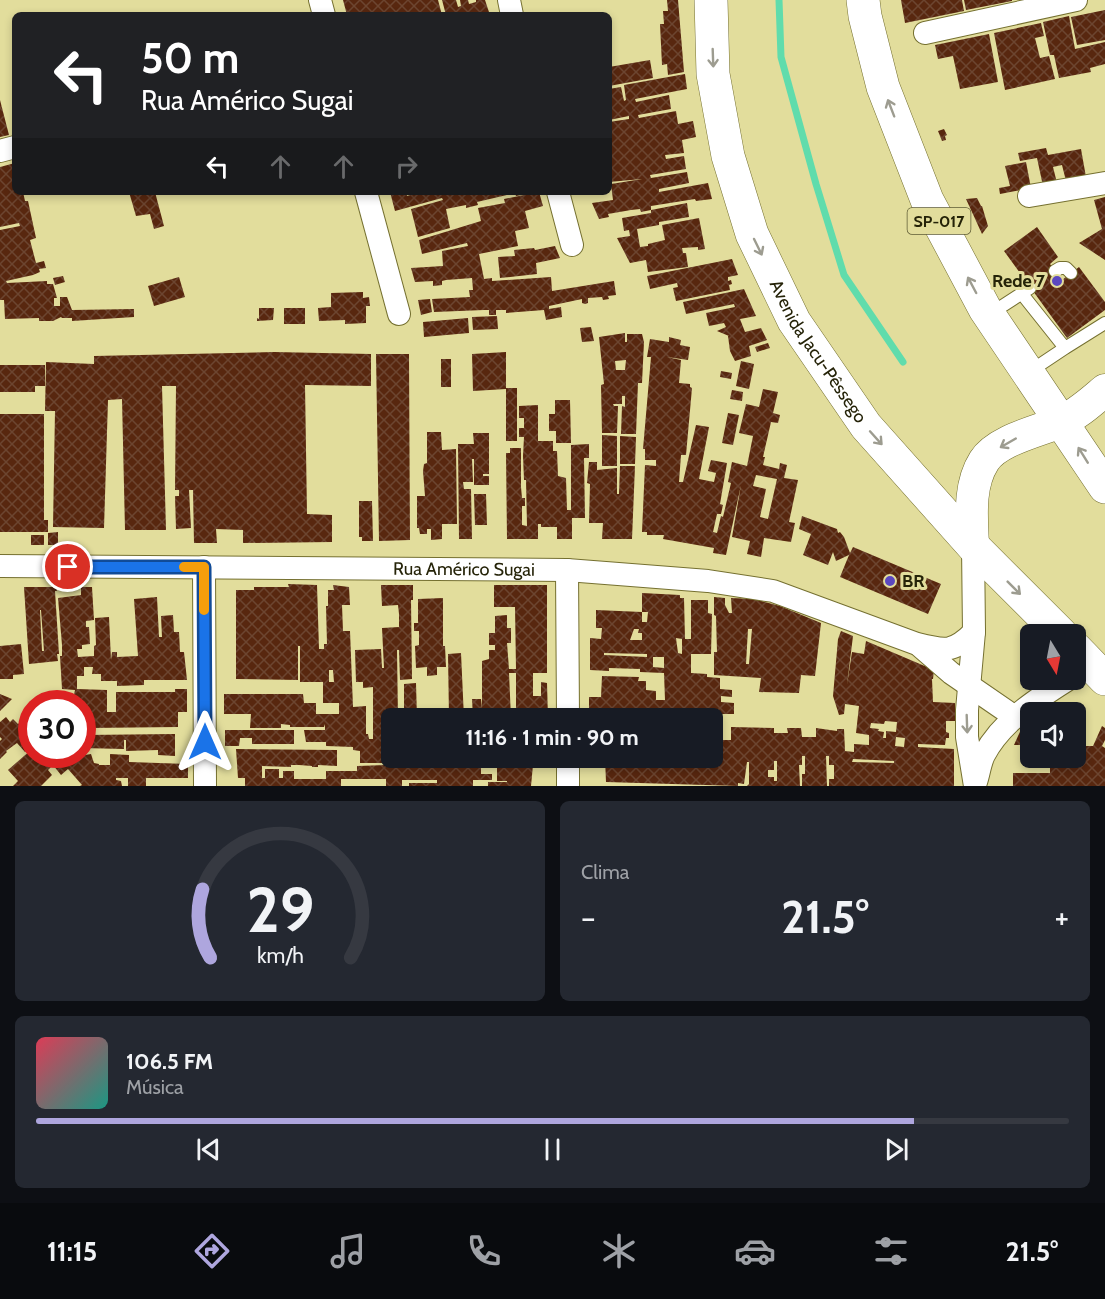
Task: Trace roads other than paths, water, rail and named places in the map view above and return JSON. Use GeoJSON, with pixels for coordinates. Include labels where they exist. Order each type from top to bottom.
{"type":"FeatureCollection","features":[{"type":"Feature","properties":{"kind":"highway","name":"Avenida Jacu-Pêssego"},"geometry":{"type":"LineString","coordinates":[[711,0],[713,74],[728,156],[757,244],[794,321],[866,426],[973,546],[1051,624]]}},
{"type":"Feature","properties":{"kind":"highway","name":"SP-017"},"geometry":{"type":"LineString","coordinates":[[863,0],[883,87],[927,200],[989,314],[1105,487]]}},
{"type":"Feature","properties":{"kind":"street"},"geometry":{"type":"LineString","coordinates":[[925,33],[1076,0]]}},
{"type":"Feature","properties":{"kind":"street"},"geometry":{"type":"LineString","coordinates":[[1029,196],[1105,183]]}},
{"type":"Feature","properties":{"kind":"street"},"geometry":{"type":"LineString","coordinates":[[367,195],[399,314]]}},
{"type":"Feature","properties":{"kind":"street"},"geometry":{"type":"LineString","coordinates":[[559,195],[572,245]]}},
{"type":"Feature","properties":{"kind":"street"},"geometry":{"type":"LineString","coordinates":[[975,786],[967,737],[968,684],[974,632],[971,506],[975,484],[984,460],[1006,442],[1062,421],[1105,390]]}},
{"type":"Feature","properties":{"kind":"street","name":"Rua Américo Sugai"},"geometry":{"type":"LineString","coordinates":[[0,566],[567,570],[708,581],[772,591],[917,644],[940,650],[952,649],[962,644],[974,632]]}},
{"type":"Feature","properties":{"kind":"street"},"geometry":{"type":"LineString","coordinates":[[204,567],[205,786]]}},
{"type":"Feature","properties":{"kind":"street"},"geometry":{"type":"LineString","coordinates":[[567,570],[568,708]]}},
{"type":"Feature","properties":{"kind":"street","name":"Rua Américo Sugai"},"geometry":{"type":"LineString","coordinates":[[917,644],[951,673],[1015,717]]}},
{"type":"Feature","properties":{"kind":"street"},"geometry":{"type":"LineString","coordinates":[[975,786],[984,756],[1015,717],[1055,686],[1087,670]]}},
{"type":"Feature","properties":{"kind":"street"},"geometry":{"type":"LineString","coordinates":[[568,768],[568,786]]}},
{"type":"Feature","properties":{"kind":"lane"},"geometry":{"type":"LineString","coordinates":[[1055,271],[1066,268],[1071,273]]}},
{"type":"Feature","properties":{"kind":"lane"},"geometry":{"type":"LineString","coordinates":[[989,314],[1026,291],[1065,348]]}},
{"type":"Feature","properties":{"kind":"lane"},"geometry":{"type":"LineString","coordinates":[[1028,372],[1065,348],[1104,318]]}},
{"type":"Feature","properties":{"kind":"waterway"},"geometry":{"type":"LineString","coordinates":[[779,0],[781,57],[844,275],[903,362]]}},
{"type":"Feature","properties":{"kind":"place","name":"Rede 7"},"geometry":{"type":"Point","coordinates":[1057,281]}},
{"type":"Feature","properties":{"kind":"place","name":"BR"},"geometry":{"type":"Point","coordinates":[890,581]}}]}
